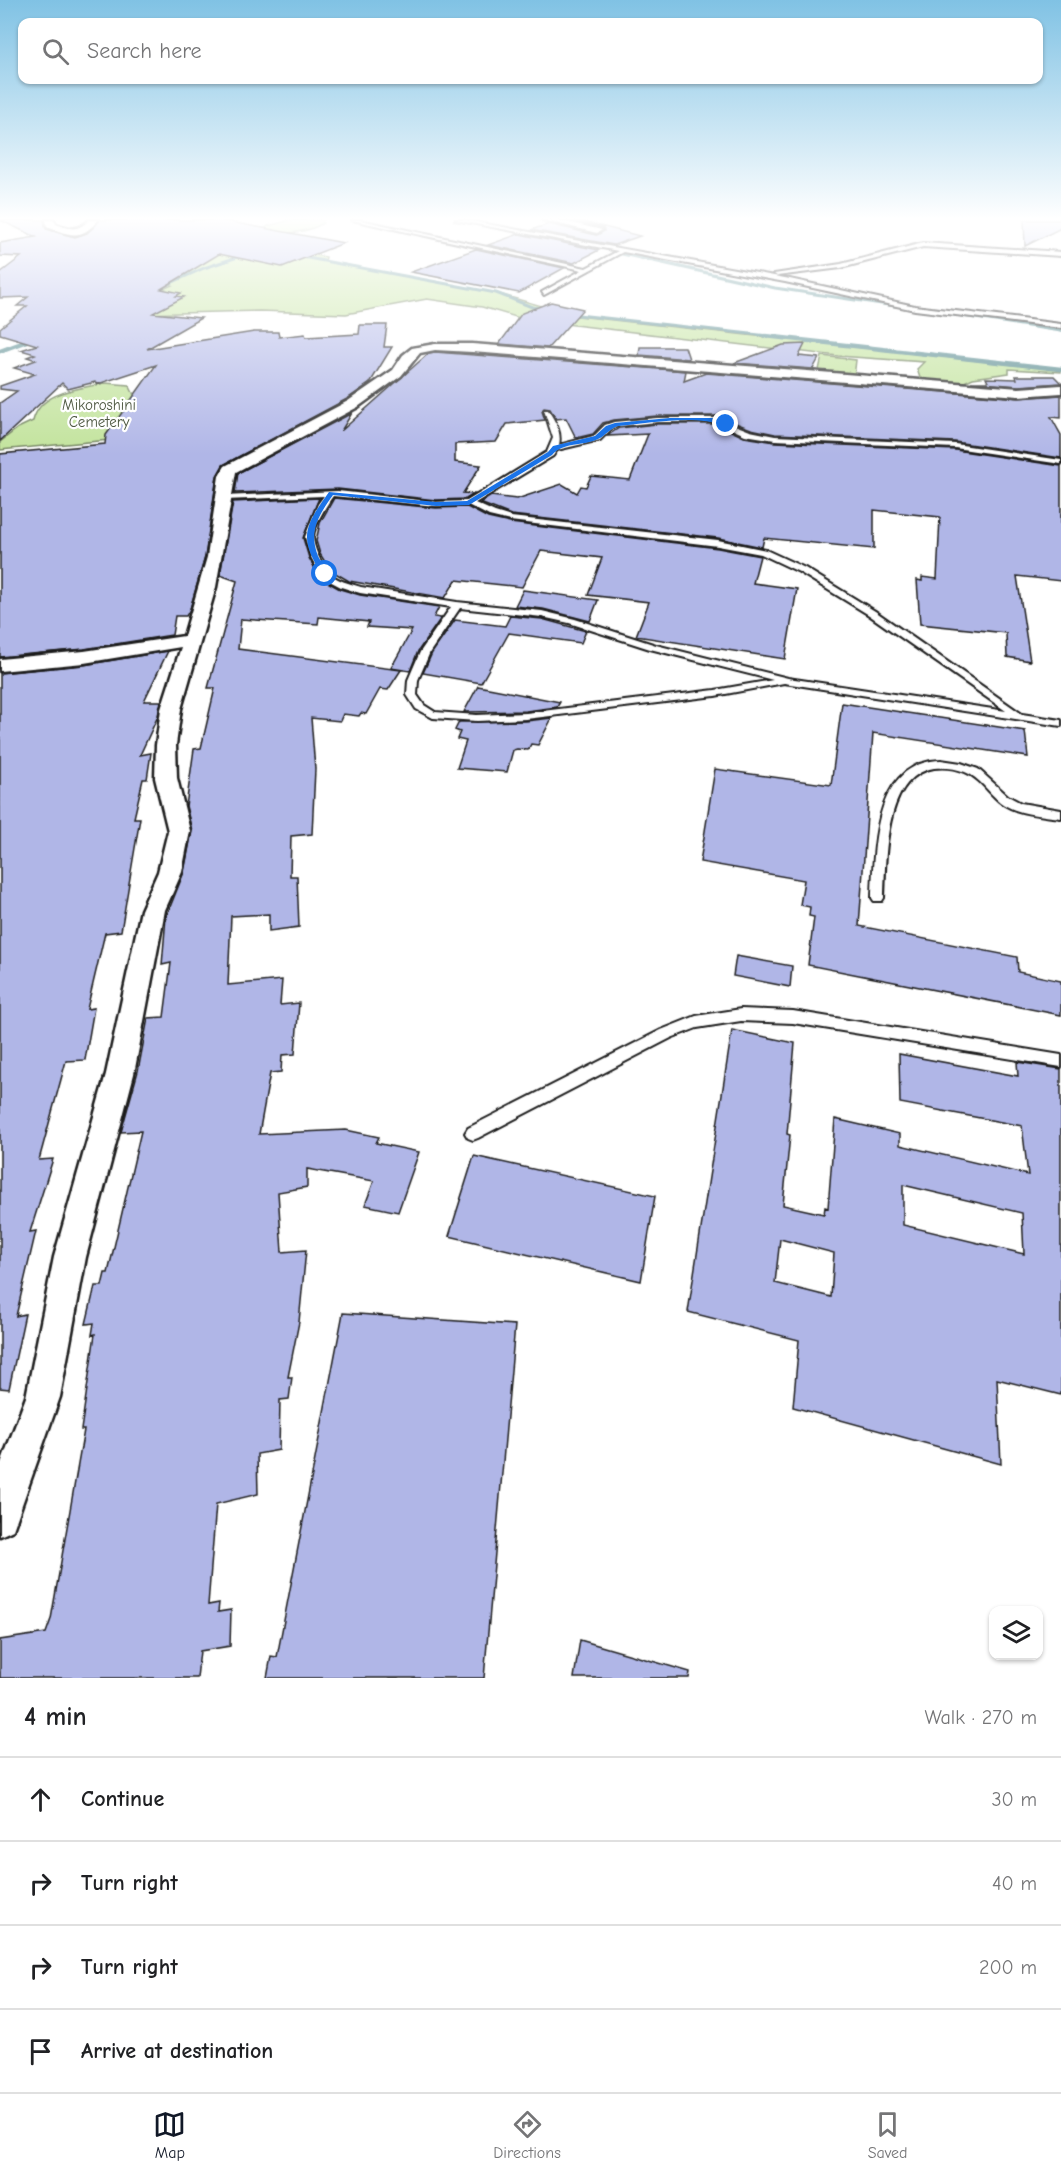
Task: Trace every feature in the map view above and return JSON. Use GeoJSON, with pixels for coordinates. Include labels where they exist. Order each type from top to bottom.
{"type":"FeatureCollection","features":[{"type":"Feature","properties":{"kind":"street"},"geometry":{"type":"LineString","coordinates":[[0,1517],[43,1397],[70,1257],[120,1074],[153,910],[170,872],[179,831],[166,778],[166,746],[171,709],[208,587],[226,476],[230,469],[353,404],[397,373],[412,353],[427,347],[472,348],[1019,392],[1061,389]]}},
{"type":"Feature","properties":{"kind":"street"},"geometry":{"type":"LineString","coordinates":[[0,665],[84,657],[191,640]]}},
{"type":"Feature","properties":{"kind":"lane"},"geometry":{"type":"LineString","coordinates":[[870,298],[946,313],[1061,326]]}},
{"type":"Feature","properties":{"kind":"lane"},"geometry":{"type":"LineString","coordinates":[[469,503],[550,454],[555,448],[556,430],[546,411]]}},
{"type":"Feature","properties":{"kind":"lane"},"geometry":{"type":"LineString","coordinates":[[555,448],[597,438],[608,427],[617,424],[664,420],[717,420],[748,433],[775,438],[955,446],[1061,462]]}},
{"type":"Feature","properties":{"kind":"lane"},"geometry":{"type":"LineString","coordinates":[[224,498],[331,493],[436,504],[469,503],[492,514],[510,519],[718,543],[764,552],[802,570],[872,613],[1020,716]]}},
{"type":"Feature","properties":{"kind":"lane"},"geometry":{"type":"LineString","coordinates":[[331,493],[318,512],[309,537],[315,557],[325,574],[331,579],[360,590],[457,605],[542,614],[572,621],[653,647],[788,681],[1061,723]]}},
{"type":"Feature","properties":{"kind":"lane"},"geometry":{"type":"LineString","coordinates":[[457,605],[425,652],[413,680],[412,695],[420,707],[433,715],[477,718],[526,716],[715,693],[788,681]]}},
{"type":"Feature","properties":{"kind":"lane"},"geometry":{"type":"LineString","coordinates":[[878,898],[882,831],[888,805],[901,781],[919,767],[947,764],[968,769],[982,777],[1005,800],[1018,807],[1061,814]]}},
{"type":"Feature","properties":{"kind":"lane"},"geometry":{"type":"LineString","coordinates":[[473,1133],[666,1034],[696,1022],[741,1015],[793,1017],[1061,1061]]}},
{"type":"Feature","properties":{"kind":"green space"},"geometry":{"type":"Polygon","coordinates":[[[142,298],[515,298],[577,316],[1061,370],[1061,372],[1009,369],[1009,373],[973,378],[962,383],[921,381],[917,369],[924,362],[838,356],[523,319],[482,307],[427,299],[346,314],[260,311],[137,314],[122,307],[142,298]]]}},
{"type":"Feature","properties":{"kind":"green space"},"geometry":{"type":"Polygon","coordinates":[[[822,356],[856,360],[854,377],[818,375],[822,356]]]}},
{"type":"Feature","properties":{"kind":"green space","name":"Mikoroshini Cemetery"},"geometry":{"type":"Polygon","coordinates":[[[105,383],[129,385],[136,399],[110,440],[0,450],[0,442],[18,428],[33,421],[37,411],[52,397],[105,383]]]}},
{"type":"Feature","properties":{"kind":"building"},"geometry":{"type":"Polygon","coordinates":[[[26,298],[181,298],[153,313],[201,318],[147,349],[254,332],[278,332],[279,337],[305,334],[306,337],[359,334],[360,325],[387,325],[384,347],[392,347],[370,383],[347,399],[223,465],[217,476],[205,557],[190,609],[186,616],[175,616],[172,635],[84,649],[0,657],[0,454],[105,444],[106,435],[156,365],[98,384],[95,382],[68,389],[62,383],[0,441],[0,403],[17,391],[0,389],[0,386],[35,374],[14,368],[36,360],[27,357],[35,354],[21,350],[37,345],[0,334],[0,328],[27,306],[17,306],[26,298]]]}},
{"type":"Feature","properties":{"kind":"building"},"geometry":{"type":"Polygon","coordinates":[[[551,302],[583,309],[548,348],[499,344],[522,313],[551,302]]]}},
{"type":"Feature","properties":{"kind":"building"},"geometry":{"type":"Polygon","coordinates":[[[805,344],[799,356],[819,358],[813,369],[734,363],[783,345],[805,344]]]}},
{"type":"Feature","properties":{"kind":"building"},"geometry":{"type":"Polygon","coordinates":[[[640,347],[685,347],[689,359],[639,355],[640,347]]]}},
{"type":"Feature","properties":{"kind":"building"},"geometry":{"type":"Polygon","coordinates":[[[429,353],[686,371],[684,381],[706,373],[1019,398],[1061,395],[1061,418],[1051,417],[1061,435],[1061,458],[955,442],[775,434],[751,429],[717,416],[657,416],[614,420],[603,423],[593,434],[576,438],[566,418],[556,419],[550,409],[544,408],[542,411],[545,420],[507,424],[496,442],[455,444],[455,462],[481,465],[463,493],[474,494],[466,499],[436,500],[338,489],[235,493],[238,473],[352,413],[341,431],[429,353]]]}},
{"type":"Feature","properties":{"kind":"building"},"geometry":{"type":"Polygon","coordinates":[[[1016,376],[1054,376],[1061,383],[1019,386],[971,382],[988,382],[986,378],[1017,379],[1016,376]]]}},
{"type":"Feature","properties":{"kind":"building"},"geometry":{"type":"Polygon","coordinates":[[[657,424],[716,424],[744,437],[775,442],[955,450],[1061,466],[1061,581],[1017,576],[1030,661],[1007,657],[1006,633],[920,624],[917,580],[922,581],[922,577],[937,579],[940,517],[874,510],[874,549],[764,538],[762,547],[718,538],[511,515],[480,503],[491,496],[517,499],[562,484],[577,493],[581,486],[586,487],[591,476],[630,480],[648,434],[607,436],[619,428],[657,424]]]}},
{"type":"Feature","properties":{"kind":"building"},"geometry":{"type":"Polygon","coordinates":[[[319,498],[303,538],[309,558],[320,578],[340,589],[360,595],[439,607],[434,617],[441,618],[418,651],[410,671],[391,668],[412,630],[367,627],[369,622],[319,617],[318,624],[241,619],[238,649],[401,670],[388,690],[380,689],[366,714],[361,713],[359,716],[343,714],[340,721],[311,718],[315,769],[312,834],[291,836],[290,876],[297,876],[299,927],[269,931],[269,914],[231,916],[228,985],[282,980],[280,1005],[299,1003],[295,1054],[282,1055],[281,1072],[270,1073],[259,1134],[346,1130],[379,1137],[376,1143],[419,1152],[398,1212],[365,1205],[374,1181],[307,1169],[307,1187],[278,1192],[282,1252],[306,1250],[299,1322],[288,1377],[292,1377],[289,1399],[280,1400],[279,1450],[257,1454],[258,1494],[216,1504],[208,1605],[219,1603],[218,1612],[231,1610],[230,1646],[200,1651],[197,1678],[0,1678],[0,1640],[46,1633],[51,1619],[84,1430],[81,1430],[95,1334],[92,1335],[94,1323],[86,1324],[95,1286],[102,1286],[105,1273],[108,1273],[141,1131],[121,1132],[138,1071],[148,1018],[164,1017],[171,963],[162,965],[166,917],[184,872],[192,831],[186,806],[194,749],[201,748],[215,688],[208,688],[237,581],[220,575],[233,502],[319,498]]]}},
{"type":"Feature","properties":{"kind":"building"},"geometry":{"type":"Polygon","coordinates":[[[334,498],[436,508],[467,507],[488,518],[510,523],[718,548],[760,556],[753,583],[797,589],[785,659],[636,636],[649,602],[588,595],[602,558],[541,551],[522,587],[456,580],[445,598],[349,581],[330,570],[320,554],[316,541],[320,523],[334,498]]]}},
{"type":"Feature","properties":{"kind":"building"},"geometry":{"type":"Polygon","coordinates":[[[523,590],[598,600],[590,621],[543,609],[515,606],[523,590]]]}},
{"type":"Feature","properties":{"kind":"building"},"geometry":{"type":"Polygon","coordinates":[[[510,616],[542,619],[586,631],[581,643],[509,633],[481,683],[423,673],[432,653],[455,620],[505,626],[510,616]]]}},
{"type":"Feature","properties":{"kind":"building"},"geometry":{"type":"Polygon","coordinates":[[[168,651],[144,701],[161,701],[158,716],[140,755],[151,753],[147,779],[143,779],[134,818],[140,818],[121,931],[105,933],[87,1009],[94,1008],[85,1060],[66,1061],[39,1160],[53,1159],[30,1232],[36,1231],[16,1316],[25,1314],[9,1389],[0,1388],[0,673],[84,665],[168,651]]]}},
{"type":"Feature","properties":{"kind":"building"},"geometry":{"type":"Polygon","coordinates":[[[478,686],[560,702],[557,707],[526,711],[464,712],[478,686]]]}},
{"type":"Feature","properties":{"kind":"building"},"geometry":{"type":"Polygon","coordinates":[[[842,703],[1025,731],[1028,757],[873,733],[859,926],[1017,957],[1018,972],[1061,981],[1061,1015],[808,965],[814,917],[809,916],[810,907],[800,905],[804,880],[700,862],[715,769],[831,785],[842,703]]]}},
{"type":"Feature","properties":{"kind":"building"},"geometry":{"type":"Polygon","coordinates":[[[552,718],[538,745],[531,744],[528,750],[513,750],[507,772],[457,768],[466,741],[457,739],[460,732],[455,730],[459,722],[526,721],[552,718]]]}},
{"type":"Feature","properties":{"kind":"building"},"geometry":{"type":"Polygon","coordinates":[[[736,956],[792,966],[790,987],[733,976],[736,956]]]}},
{"type":"Feature","properties":{"kind":"building"},"geometry":{"type":"Polygon","coordinates":[[[732,1030],[795,1043],[787,1134],[790,1135],[783,1205],[824,1214],[825,1207],[828,1208],[835,1119],[900,1134],[900,1145],[1028,1175],[1022,1126],[900,1103],[899,1054],[1018,1076],[1017,1062],[1061,1069],[1061,1395],[997,1379],[1001,1464],[793,1407],[799,1340],[688,1312],[732,1030]],[[903,1185],[903,1225],[1024,1254],[1022,1213],[903,1185]],[[780,1239],[775,1283],[831,1297],[834,1253],[780,1239]]]}},
{"type":"Feature","properties":{"kind":"building"},"geometry":{"type":"Polygon","coordinates":[[[474,1156],[655,1196],[641,1281],[449,1236],[474,1156]]]}},
{"type":"Feature","properties":{"kind":"building"},"geometry":{"type":"Polygon","coordinates":[[[343,1313],[515,1325],[484,1678],[267,1678],[271,1656],[277,1657],[343,1313]]]}},
{"type":"Feature","properties":{"kind":"building"},"geometry":{"type":"Polygon","coordinates":[[[580,1640],[690,1672],[689,1678],[574,1678],[580,1640]]]}},
{"type":"Feature","properties":{"kind":"waterway"},"geometry":{"type":"LineString","coordinates":[[510,298],[532,307],[545,309]]}},
{"type":"Feature","properties":{"kind":"waterway"},"geometry":{"type":"LineString","coordinates":[[844,298],[1061,331]]}},
{"type":"Feature","properties":{"kind":"waterway"},"geometry":{"type":"LineString","coordinates":[[569,314],[778,337]]}},
{"type":"Feature","properties":{"kind":"waterway"},"geometry":{"type":"LineString","coordinates":[[765,336],[1061,369]]}},
{"type":"Feature","properties":{"kind":"waterway"},"geometry":{"type":"LineString","coordinates":[[0,351],[35,338]]}},
{"type":"Feature","properties":{"kind":"route"},"geometry":{"type":"LineString","coordinates":[[325,574],[315,557],[309,537],[318,512],[331,493],[436,504],[469,503],[550,454],[555,448],[597,438],[608,427],[617,424],[670,419],[717,420],[726,424]]}}]}
